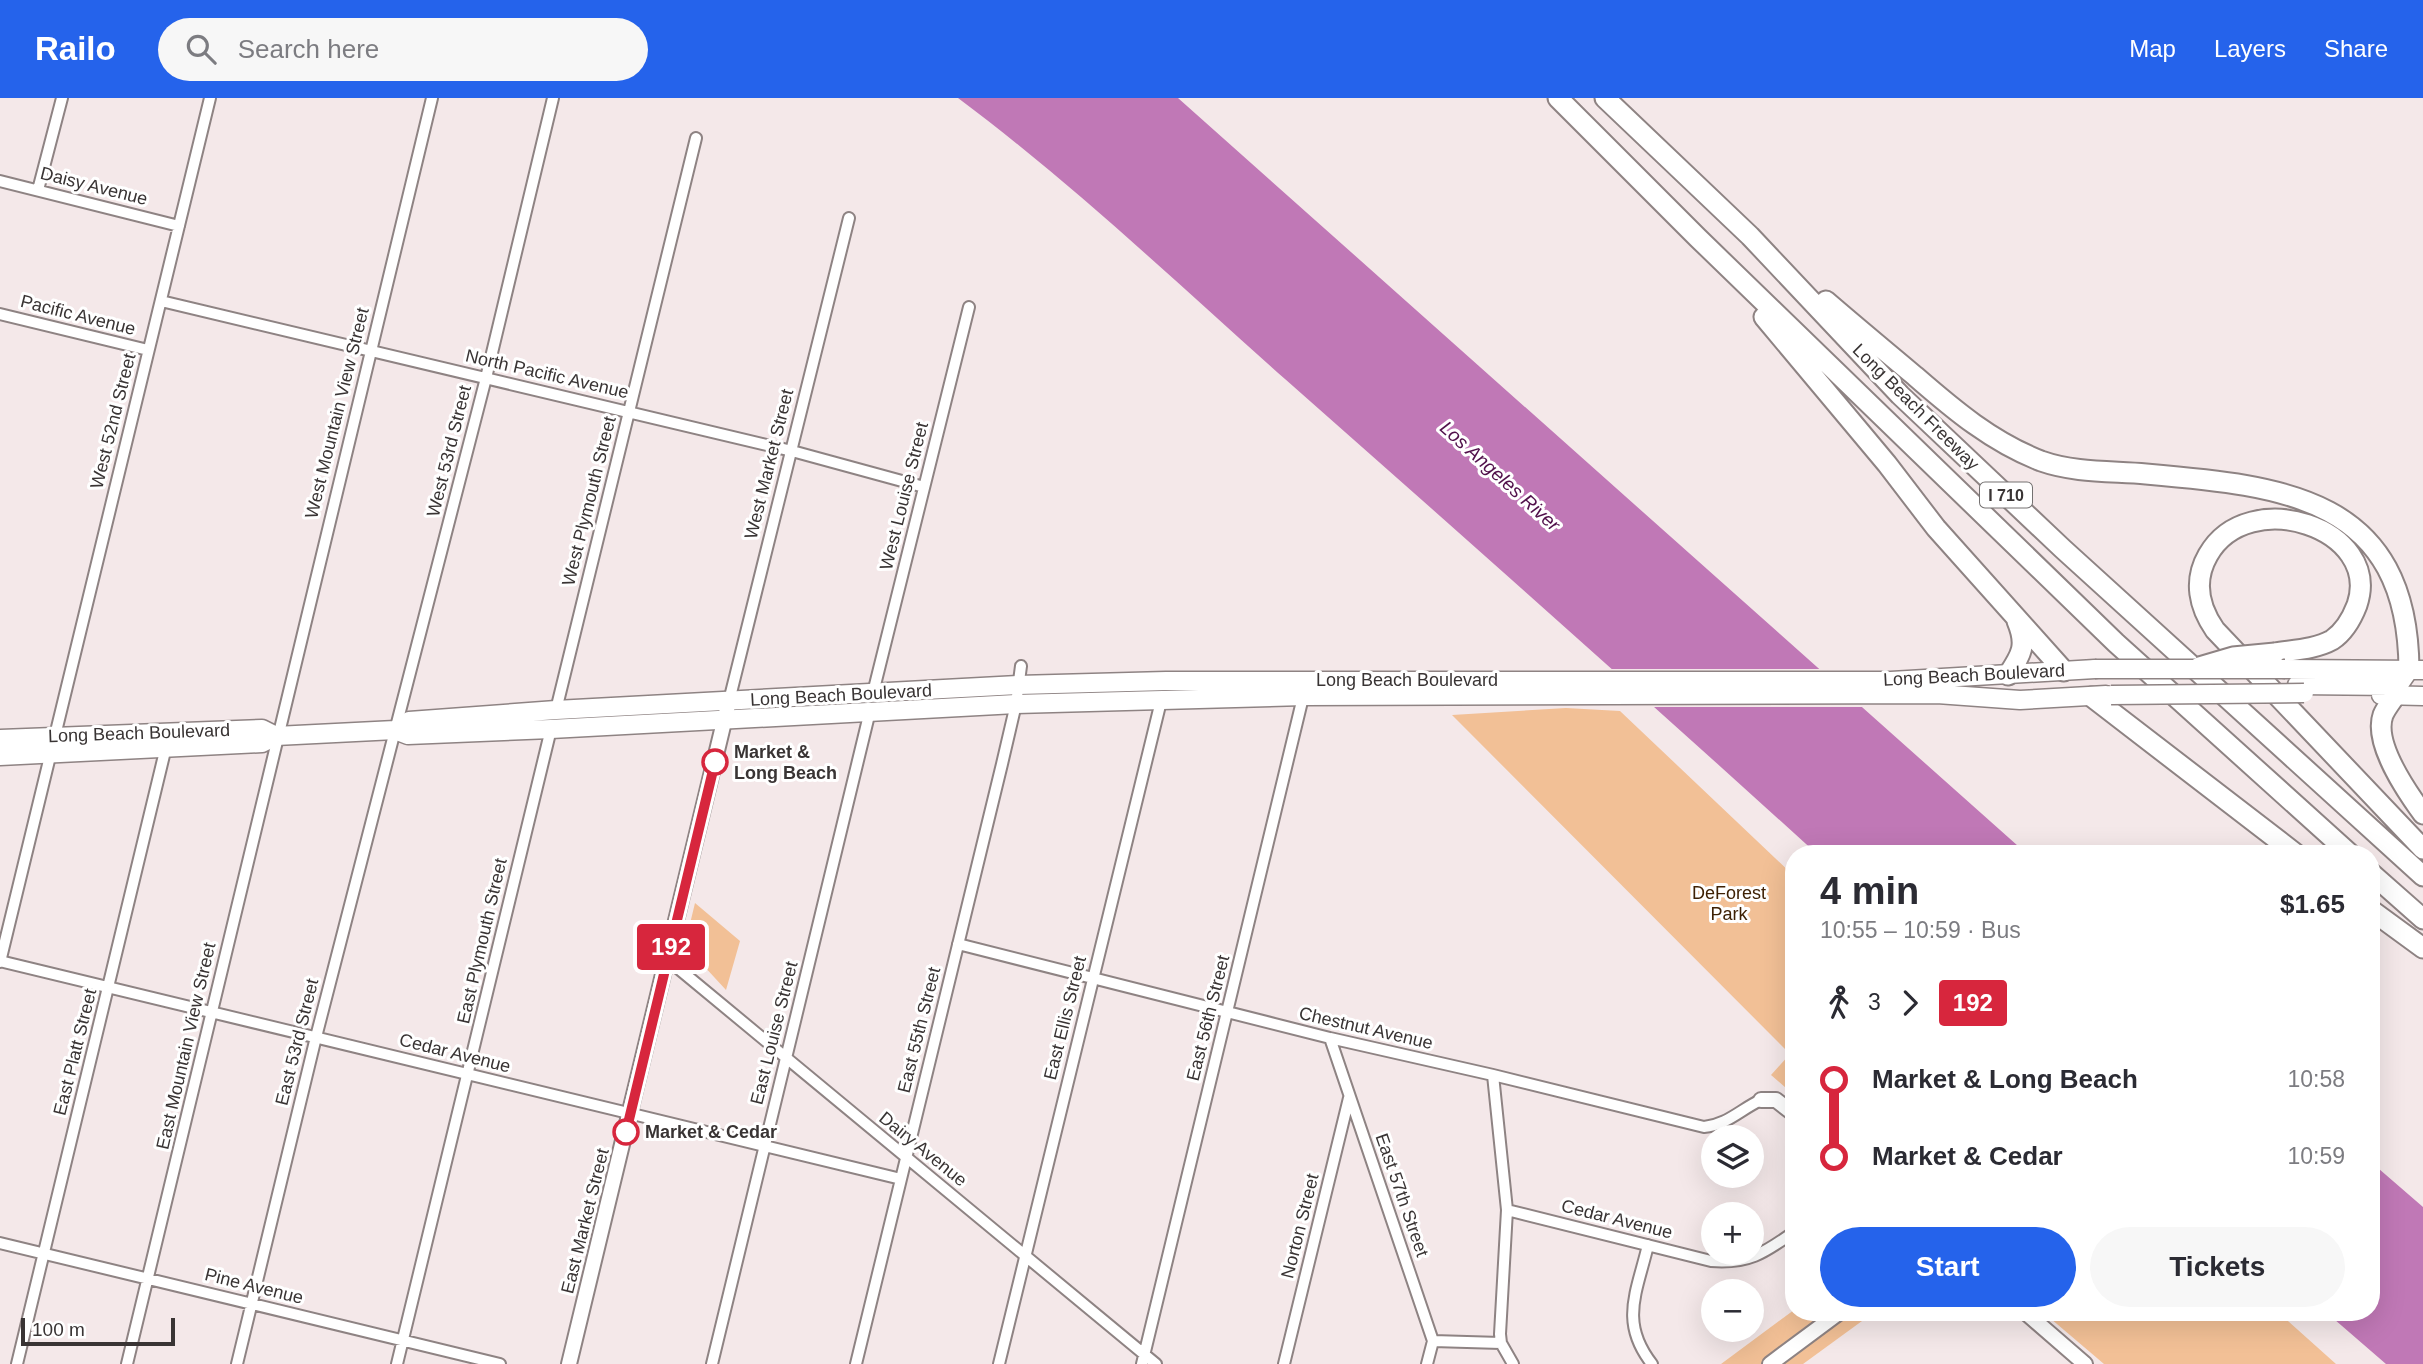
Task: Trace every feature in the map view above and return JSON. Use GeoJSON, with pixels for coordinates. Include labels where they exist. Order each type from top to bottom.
{"type":"FeatureCollection","features":[{"type":"Feature","properties":{"kind":"highway","name":"Long Beach Freeway"},"geometry":{"type":"LineString","coordinates":[[1559,98],[1698,238],[2116,643],[2340,845]]}},
{"type":"Feature","properties":{"kind":"highway","name":"Long Beach Freeway"},"geometry":{"type":"LineString","coordinates":[[1605,98],[1750,236],[1900,395],[2053,540],[2423,876]]}},
{"type":"Feature","properties":{"kind":"highway"},"geometry":{"type":"LineString","coordinates":[[1750,236],[1952,408],[1984,432],[2011,447],[2042,461],[2066,467],[2266,488],[2313,503],[2351,525],[2367,538],[2379,554],[2396,586],[2416,670]]}},
{"type":"Feature","properties":{"kind":"highway"},"geometry":{"type":"LineString","coordinates":[[1698,238],[1887,464],[1936,528],[2064,671]]}},
{"type":"Feature","properties":{"kind":"highway"},"geometry":{"type":"LineString","coordinates":[[2199,667],[2233,657],[2280,661],[2331,640],[2348,624],[2354,613],[2360,589],[2355,565],[2342,545],[2310,526],[2284,519],[2242,524],[2221,537],[2205,559],[2199,586],[2203,609],[2215,630],[2423,849]]}},
{"type":"Feature","properties":{"kind":"highway"},"geometry":{"type":"LineString","coordinates":[[2008,675],[2021,657],[2023,640],[2014,613]]}},
{"type":"Feature","properties":{"kind":"highway"},"geometry":{"type":"LineString","coordinates":[[2102,696],[2285,845]]}},
{"type":"Feature","properties":{"kind":"highway"},"geometry":{"type":"LineString","coordinates":[[2395,696],[2383,715],[2383,738],[2399,778],[2423,814]]}},
{"type":"Feature","properties":{"kind":"highway"},"geometry":{"type":"LineString","coordinates":[[2380,881],[2423,919]]}},
{"type":"Feature","properties":{"kind":"highway"},"geometry":{"type":"LineString","coordinates":[[2380,916],[2423,948]]}},
{"type":"Feature","properties":{"kind":"main road"},"geometry":{"type":"LineString","coordinates":[[2280,661],[2416,670]]}},
{"type":"Feature","properties":{"kind":"main road","name":"Long Beach Boulevard"},"geometry":{"type":"LineString","coordinates":[[1891,688],[2064,671],[2199,667]]}},
{"type":"Feature","properties":{"kind":"main road"},"geometry":{"type":"LineString","coordinates":[[2300,689],[2395,686],[2416,670]]}},
{"type":"Feature","properties":{"kind":"main road"},"geometry":{"type":"LineString","coordinates":[[2064,671],[2102,696]]}},
{"type":"Feature","properties":{"kind":"main road","name":"Long Beach Boulevard"},"geometry":{"type":"LineString","coordinates":[[0,739],[52,745],[166,747],[262,743],[276,736],[395,730],[408,735],[551,729],[727,710],[872,702],[1018,685],[1166,681],[1305,688],[1891,688],[2020,700],[2300,689],[2423,696]]}},
{"type":"Feature","properties":{"kind":"main road","name":"Long Beach Boulevard"},"geometry":{"type":"LineString","coordinates":[[872,702],[1016,704],[1161,701],[1305,688]]}},
{"type":"Feature","properties":{"kind":"main road","name":"Long Beach Boulevard"},"geometry":{"type":"LineString","coordinates":[[395,730],[409,721],[556,710],[727,710]]}},
{"type":"Feature","properties":{"kind":"main road","name":"Long Beach Boulevard"},"geometry":{"type":"LineString","coordinates":[[0,756],[52,745],[262,729],[276,736]]}},
{"type":"Feature","properties":{"kind":"street"},"geometry":{"type":"LineString","coordinates":[[38,190],[62,98]]}},
{"type":"Feature","properties":{"kind":"street","name":"West 52nd Street"},"geometry":{"type":"LineString","coordinates":[[0,961],[210,98]]}},
{"type":"Feature","properties":{"kind":"street","name":"West Mountain View Street"},"geometry":{"type":"LineString","coordinates":[[276,736],[432,98]]}},
{"type":"Feature","properties":{"kind":"street","name":"West 53rd Street"},"geometry":{"type":"LineString","coordinates":[[395,730],[486,378],[552,98]]}},
{"type":"Feature","properties":{"kind":"street","name":"West Plymouth Street"},"geometry":{"type":"LineString","coordinates":[[556,710],[696,138]]}},
{"type":"Feature","properties":{"kind":"street","name":"Daisy Avenue"},"geometry":{"type":"LineString","coordinates":[[0,181],[179,226]]}},
{"type":"Feature","properties":{"kind":"street","name":"West Market Street"},"geometry":{"type":"LineString","coordinates":[[727,710],[849,218]]}},
{"type":"Feature","properties":{"kind":"street","name":"North Pacific Avenue"},"geometry":{"type":"LineString","coordinates":[[161,301],[628,411],[924,487]]}},
{"type":"Feature","properties":{"kind":"street","name":"West Louise Street"},"geometry":{"type":"LineString","coordinates":[[872,702],[969,307]]}},
{"type":"Feature","properties":{"kind":"street","name":"Pacific Avenue"},"geometry":{"type":"LineString","coordinates":[[0,314],[148,350]]}},
{"type":"Feature","properties":{"kind":"street","name":"East 55th Street"},"geometry":{"type":"LineString","coordinates":[[856,1364],[1016,704],[1021,666]]}},
{"type":"Feature","properties":{"kind":"street","name":"East Ellis Street"},"geometry":{"type":"LineString","coordinates":[[999,1364],[1166,681]]}},
{"type":"Feature","properties":{"kind":"street","name":"East 56th Street"},"geometry":{"type":"LineString","coordinates":[[1144,1359],[1305,688]]}},
{"type":"Feature","properties":{"kind":"street","name":"East Louise Street"},"geometry":{"type":"LineString","coordinates":[[712,1364],[872,702]]}},
{"type":"Feature","properties":{"kind":"street","name":"East Market Street"},"geometry":{"type":"LineString","coordinates":[[569,1364],[727,710]]}},
{"type":"Feature","properties":{"kind":"street","name":"East Plymouth Street"},"geometry":{"type":"LineString","coordinates":[[397,1364],[551,729]]}},
{"type":"Feature","properties":{"kind":"street","name":"East 53rd Street"},"geometry":{"type":"LineString","coordinates":[[237,1364],[316,1037],[395,730]]}},
{"type":"Feature","properties":{"kind":"street","name":"East Mountain View Street"},"geometry":{"type":"LineString","coordinates":[[127,1364],[276,736]]}},
{"type":"Feature","properties":{"kind":"street","name":"East Platt Street"},"geometry":{"type":"LineString","coordinates":[[17,1364],[166,747]]}},
{"type":"Feature","properties":{"kind":"street","name":"Chestnut Avenue"},"geometry":{"type":"LineString","coordinates":[[958,944],[1330,1038],[1704,1127],[1725,1122],[1761,1100]]}},
{"type":"Feature","properties":{"kind":"street","name":"Dairy Avenue"},"geometry":{"type":"LineString","coordinates":[[668,960],[1025,1254],[1144,1359],[1156,1364]]}},
{"type":"Feature","properties":{"kind":"street","name":"Cedar Avenue"},"geometry":{"type":"LineString","coordinates":[[0,961],[901,1179]]}},
{"type":"Feature","properties":{"kind":"street","name":"East 57th Street"},"geometry":{"type":"LineString","coordinates":[[1330,1038],[1433,1341]]}},
{"type":"Feature","properties":{"kind":"street"},"geometry":{"type":"LineString","coordinates":[[1493,1075],[1507,1210],[1501,1343],[1513,1364]]}},
{"type":"Feature","properties":{"kind":"street","name":"Norton Street"},"geometry":{"type":"LineString","coordinates":[[1284,1364],[1350,1096]]}},
{"type":"Feature","properties":{"kind":"street"},"geometry":{"type":"LineString","coordinates":[[1761,1100],[1776,1100],[1785,1107]]}},
{"type":"Feature","properties":{"kind":"street","name":"Cedar Avenue"},"geometry":{"type":"LineString","coordinates":[[1507,1210],[1711,1261],[1738,1261],[1759,1255],[1785,1238]]}},
{"type":"Feature","properties":{"kind":"street","name":"Pine Avenue"},"geometry":{"type":"LineString","coordinates":[[0,1243],[500,1364]]}},
{"type":"Feature","properties":{"kind":"street"},"geometry":{"type":"LineString","coordinates":[[1648,1245],[1632,1320],[1638,1343],[1652,1364]]}},
{"type":"Feature","properties":{"kind":"street"},"geometry":{"type":"LineString","coordinates":[[1770,1364],[1828,1321]]}},
{"type":"Feature","properties":{"kind":"street"},"geometry":{"type":"LineString","coordinates":[[2035,1321],[2085,1364]]}},
{"type":"Feature","properties":{"kind":"street"},"geometry":{"type":"LineString","coordinates":[[1427,1364],[1433,1341],[1501,1343]]}},
{"type":"Feature","properties":{"kind":"green space","name":"DeForest Park"},"geometry":{"type":"Polygon","coordinates":[[[1566,708],[1620,711],[1785,867],[1785,1049],[1452,715],[1566,708]]]}},
{"type":"Feature","properties":{"kind":"green space"},"geometry":{"type":"Polygon","coordinates":[[[695,903],[740,941],[726,990],[691,952],[687,936],[695,903]]]}},
{"type":"Feature","properties":{"kind":"green space","name":"DeForest Park"},"geometry":{"type":"Polygon","coordinates":[[[1785,1060],[1785,1087],[1771,1075],[1785,1060]]]}},
{"type":"Feature","properties":{"kind":"green space"},"geometry":{"type":"Polygon","coordinates":[[[1785,1317],[1785,1321],[1862,1321],[1803,1364],[1721,1364],[1751,1342],[1764,1342],[1764,1332],[1785,1317]]]}},
{"type":"Feature","properties":{"kind":"green space"},"geometry":{"type":"Polygon","coordinates":[[[2053,1321],[2288,1321],[2336,1364],[2104,1364],[2053,1321]]]}},
{"type":"Feature","properties":{"kind":"water","name":"Los Angeles River"},"geometry":{"type":"Polygon","coordinates":[[[958,98],[1178,98],[2017,845],[1807,845],[1124,235],[958,98]]]}},
{"type":"Feature","properties":{"kind":"water"},"geometry":{"type":"Polygon","coordinates":[[[2380,1170],[2423,1207],[2423,1364],[2386,1364],[2336,1321],[2380,1321],[2380,1170]]]}},
{"type":"Feature","properties":{"kind":"pier"},"geometry":{"type":"Polygon","coordinates":[[[1607,669],[1826,669],[1869,707],[1649,707],[1607,669]]]}},
{"type":"Feature","properties":{"kind":"bus line","name":"192"},"geometry":{"type":"LineString","coordinates":[[626,1132],[715,762]]}},
{"type":"Feature","properties":{"kind":"place","name":"Market & Long Beach"},"geometry":{"type":"Point","coordinates":[715,762]}},
{"type":"Feature","properties":{"kind":"place","name":"Market & Cedar"},"geometry":{"type":"Point","coordinates":[626,1132]}}]}
